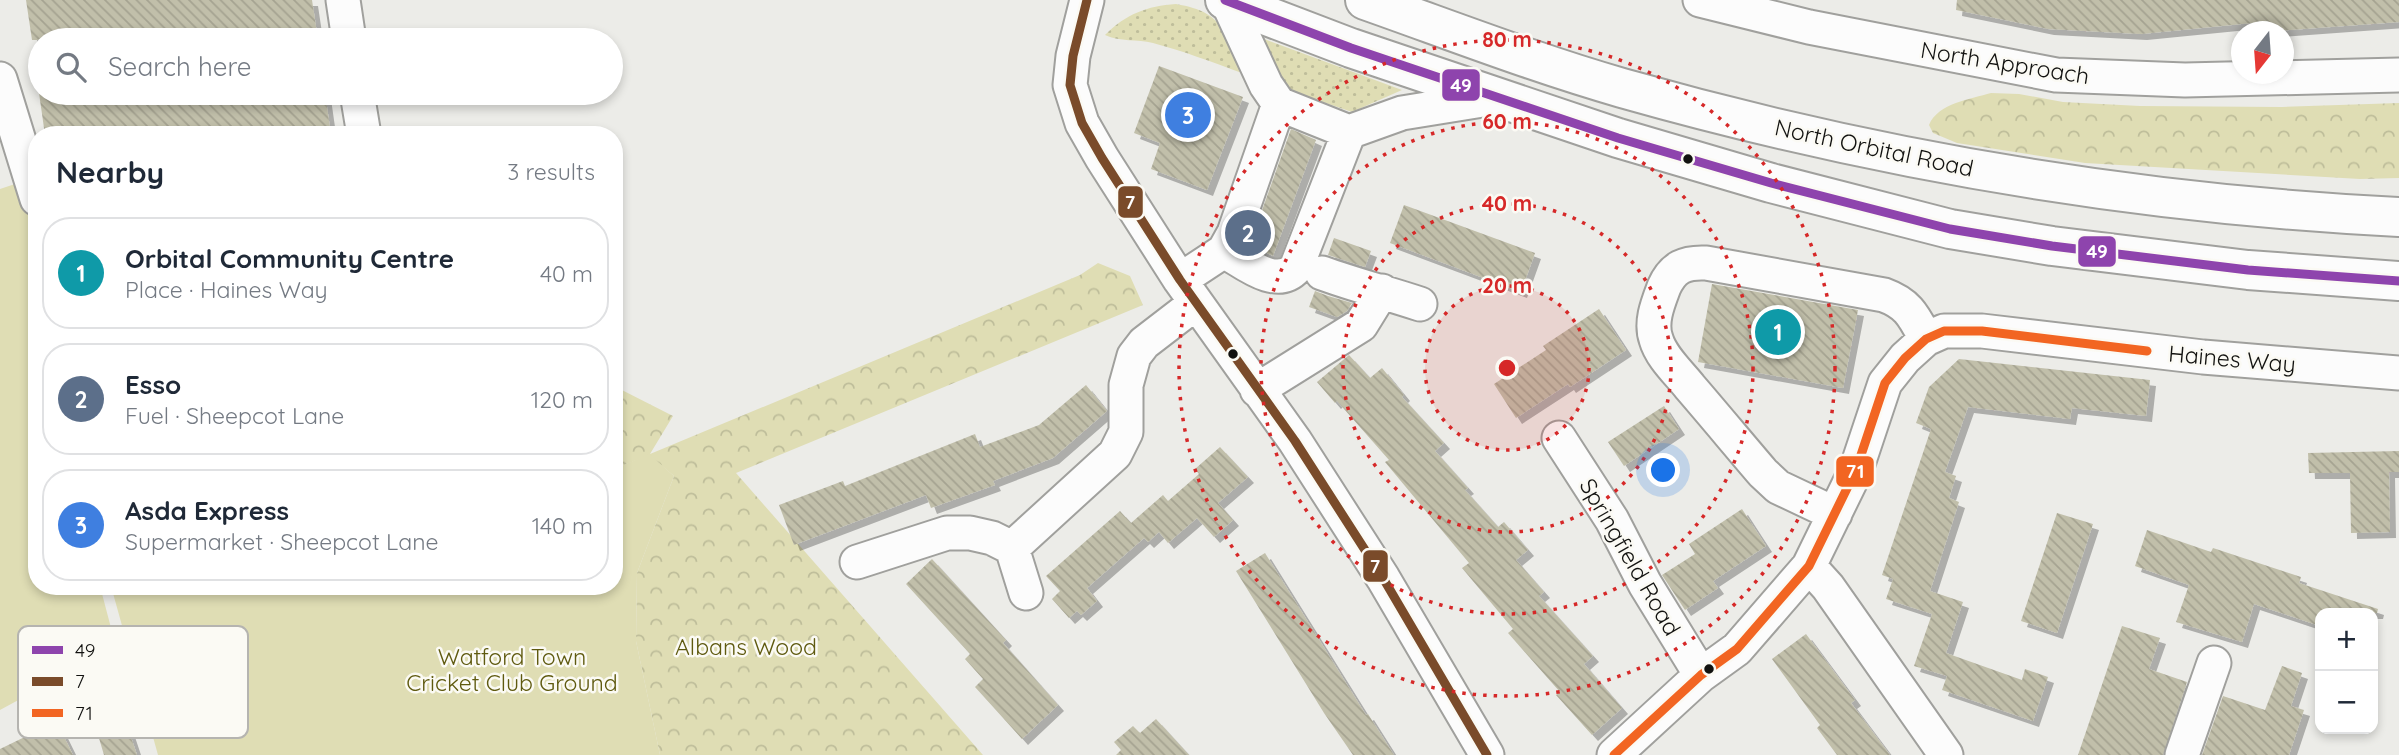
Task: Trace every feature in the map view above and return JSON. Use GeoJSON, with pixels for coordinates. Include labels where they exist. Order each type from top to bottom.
{"type":"FeatureCollection","features":[{"type":"Feature","properties":{"kind":"highway"},"geometry":{"type":"LineString","coordinates":[[1226,0],[1351,48],[1495,98],[1771,183],[1950,229],[2052,246],[2248,270],[2399,281]]}},
{"type":"Feature","properties":{"kind":"highway","name":"North Orbital Road"},"geometry":{"type":"LineString","coordinates":[[1365,0],[1619,87],[1749,122],[1909,158],[2087,188],[2310,212],[2399,216]]}},
{"type":"Feature","properties":{"kind":"street"},"geometry":{"type":"LineString","coordinates":[[343,0],[347,28]]}},
{"type":"Feature","properties":{"kind":"street"},"geometry":{"type":"LineString","coordinates":[[1087,0],[1073,56],[1070,85],[1082,123],[1188,291],[1295,441],[1383,579],[1486,755]]}},
{"type":"Feature","properties":{"kind":"street"},"geometry":{"type":"LineString","coordinates":[[1226,0],[1266,85],[1279,104],[1349,132],[1402,114],[1495,98]]}},
{"type":"Feature","properties":{"kind":"street","name":"North Approach"},"geometry":{"type":"LineString","coordinates":[[1700,0],[1809,27],[2056,75],[2185,80],[2399,75]]}},
{"type":"Feature","properties":{"kind":"street"},"geometry":{"type":"LineString","coordinates":[[0,79],[28,170]]}},
{"type":"Feature","properties":{"kind":"street"},"geometry":{"type":"LineString","coordinates":[[1012,548],[1115,454],[1126,432],[1126,385],[1133,356],[1224,251],[1234,233],[1279,104]]}},
{"type":"Feature","properties":{"kind":"street"},"geometry":{"type":"LineString","coordinates":[[359,105],[362,126]]}},
{"type":"Feature","properties":{"kind":"street"},"geometry":{"type":"LineString","coordinates":[[1224,251],[1251,267],[1279,278],[1290,275],[1296,268],[1349,132]]}},
{"type":"Feature","properties":{"kind":"street"},"geometry":{"type":"LineString","coordinates":[[1614,755],[1701,675],[1737,649],[1809,566],[1835,514],[1856,470],[1885,383],[1905,358],[1926,339],[1910,311],[1899,300],[1884,295],[1706,263],[1691,262],[1678,266],[1668,280],[1656,310],[1654,323],[1656,340],[1669,361],[1763,473],[1779,487],[1835,514]]}},
{"type":"Feature","properties":{"kind":"street"},"geometry":{"type":"LineString","coordinates":[[1322,274],[1420,304]]}},
{"type":"Feature","properties":{"kind":"street"},"geometry":{"type":"LineString","coordinates":[[1257,390],[1361,325],[1382,291]]}},
{"type":"Feature","properties":{"kind":"street","name":"Haines Way"},"geometry":{"type":"LineString","coordinates":[[1926,339],[1944,331],[1982,331],[2203,357],[2399,373]]}},
{"type":"Feature","properties":{"kind":"street","name":"Springfield Road"},"geometry":{"type":"LineString","coordinates":[[1559,439],[1612,520],[1645,584],[1701,675]]}},
{"type":"Feature","properties":{"kind":"street"},"geometry":{"type":"LineString","coordinates":[[857,562],[947,533],[981,536],[1012,548]]}},
{"type":"Feature","properties":{"kind":"street"},"geometry":{"type":"LineString","coordinates":[[1012,548],[1026,593]]}},
{"type":"Feature","properties":{"kind":"street"},"geometry":{"type":"LineString","coordinates":[[1809,566],[1828,587],[1946,755]]}},
{"type":"Feature","properties":{"kind":"street"},"geometry":{"type":"LineString","coordinates":[[2182,755],[2214,663]]}},
{"type":"Feature","properties":{"kind":"green space"},"geometry":{"type":"Polygon","coordinates":[[[1176,4],[1193,8],[1214,19],[1226,36],[1242,73],[1153,43],[1105,35],[1138,12],[1176,4]]]}},
{"type":"Feature","properties":{"kind":"green space"},"geometry":{"type":"Polygon","coordinates":[[[1256,36],[1402,90],[1352,112],[1279,87],[1256,36]]]}},
{"type":"Feature","properties":{"kind":"green space"},"geometry":{"type":"Polygon","coordinates":[[[1991,93],[2019,94],[2063,102],[2140,106],[2282,107],[2399,103],[2399,178],[2360,179],[2085,163],[1957,143],[1933,133],[1929,125],[1933,118],[1947,107],[1991,93]]]}},
{"type":"Feature","properties":{"kind":"green space"},"geometry":{"type":"Polygon","coordinates":[[[21,182],[28,203],[28,595],[102,595],[110,626],[18,626],[18,700],[0,710],[0,189],[21,182]]]}},
{"type":"Feature","properties":{"kind":"green space","name":"Albans Wood"},"geometry":{"type":"Polygon","coordinates":[[[1098,263],[1130,276],[1143,305],[736,473],[983,755],[660,755],[636,641],[637,573],[674,476],[649,455],[623,466],[623,391],[673,416],[650,454],[1080,275],[1098,263]]]}},
{"type":"Feature","properties":{"kind":"green space","name":"Watford Town Cricket Club Ground"},"geometry":{"type":"Polygon","coordinates":[[[649,454],[674,476],[637,573],[636,641],[660,755],[158,755],[153,738],[248,738],[248,626],[122,626],[114,595],[623,595],[623,465],[649,454]]]}},
{"type":"Feature","properties":{"kind":"building"},"geometry":{"type":"Polygon","coordinates":[[[26,0],[312,0],[316,28],[30,28],[26,0]]]}},
{"type":"Feature","properties":{"kind":"building"},"geometry":{"type":"Polygon","coordinates":[[[1957,0],[2399,0],[2399,22],[2294,30],[2294,21],[2231,21],[2231,25],[2141,34],[2048,29],[1956,10],[1957,0]]]}},
{"type":"Feature","properties":{"kind":"building"},"geometry":{"type":"Polygon","coordinates":[[[1159,66],[1243,97],[1207,190],[1151,169],[1160,143],[1134,133],[1159,66]]]}},
{"type":"Feature","properties":{"kind":"building"},"geometry":{"type":"Polygon","coordinates":[[[41,105],[327,105],[330,126],[44,126],[41,105]]]}},
{"type":"Feature","properties":{"kind":"building"},"geometry":{"type":"Polygon","coordinates":[[[1291,129],[1316,140],[1273,256],[1250,244],[1291,129]]]}},
{"type":"Feature","properties":{"kind":"building"},"geometry":{"type":"Polygon","coordinates":[[[1404,205],[1535,253],[1521,292],[1390,243],[1404,205]]]}},
{"type":"Feature","properties":{"kind":"building"},"geometry":{"type":"Polygon","coordinates":[[[1334,238],[1371,251],[1365,267],[1328,255],[1334,238]]]}},
{"type":"Feature","properties":{"kind":"building"},"geometry":{"type":"Polygon","coordinates":[[[1712,284],[1858,310],[1843,388],[1698,362],[1712,284]]]}},
{"type":"Feature","properties":{"kind":"building"},"geometry":{"type":"Polygon","coordinates":[[[1315,291],[1352,303],[1347,311],[1337,317],[1309,307],[1315,291]]]}},
{"type":"Feature","properties":{"kind":"building"},"geometry":{"type":"Polygon","coordinates":[[[1599,309],[1626,350],[1516,418],[1494,384],[1546,350],[1543,346],[1599,309]]]}},
{"type":"Feature","properties":{"kind":"building"},"geometry":{"type":"Polygon","coordinates":[[[1349,355],[1370,378],[1382,368],[1404,395],[1402,397],[1444,443],[1435,451],[1468,488],[1465,490],[1498,527],[1504,522],[1528,550],[1516,560],[1544,592],[1539,596],[1593,656],[1584,664],[1622,708],[1592,735],[1556,695],[1560,692],[1508,633],[1513,629],[1462,568],[1469,563],[1385,462],[1389,460],[1317,382],[1349,355]]]}},
{"type":"Feature","properties":{"kind":"building"},"geometry":{"type":"Polygon","coordinates":[[[1959,359],[2150,380],[2146,416],[2072,408],[2070,419],[1968,407],[1945,472],[1956,476],[1949,498],[1959,502],[1930,591],[1963,602],[1946,653],[2022,680],[2025,669],[2048,677],[2033,721],[1942,690],[1947,676],[1914,666],[1932,614],[1886,599],[1893,579],[1882,575],[1931,429],[1916,423],[1929,387],[1959,359]]]}},
{"type":"Feature","properties":{"kind":"building"},"geometry":{"type":"Polygon","coordinates":[[[1086,385],[1107,411],[1053,458],[993,481],[995,485],[931,508],[926,495],[794,545],[779,505],[843,481],[845,486],[975,434],[980,447],[1039,425],[1086,385]]]}},
{"type":"Feature","properties":{"kind":"building"},"geometry":{"type":"Polygon","coordinates":[[[1664,406],[1679,429],[1624,466],[1608,442],[1664,406]]]}},
{"type":"Feature","properties":{"kind":"building"},"geometry":{"type":"Polygon","coordinates":[[[1220,447],[1248,477],[1218,503],[1233,520],[1214,537],[1197,518],[1168,543],[1159,532],[1148,542],[1144,538],[1087,588],[1097,601],[1081,615],[1077,611],[1069,618],[1052,599],[1060,591],[1046,576],[1120,511],[1131,523],[1163,495],[1168,501],[1199,474],[1195,469],[1220,447]]]}},
{"type":"Feature","properties":{"kind":"building"},"geometry":{"type":"Polygon","coordinates":[[[2399,451],[2399,472],[2389,472],[2390,532],[2351,533],[2350,473],[2309,473],[2308,453],[2399,451]]]}},
{"type":"Feature","properties":{"kind":"building"},"geometry":{"type":"Polygon","coordinates":[[[1742,509],[1766,546],[1713,581],[1718,588],[1685,610],[1662,575],[1695,554],[1689,544],[1742,509]]]}},
{"type":"Feature","properties":{"kind":"building"},"geometry":{"type":"Polygon","coordinates":[[[2057,513],[2093,524],[2057,633],[2021,621],[2057,513]]]}},
{"type":"Feature","properties":{"kind":"building"},"geometry":{"type":"Polygon","coordinates":[[[2147,530],[2211,552],[2213,548],[2301,577],[2299,583],[2375,608],[2315,608],[2315,624],[2254,604],[2242,642],[2176,622],[2189,585],[2135,566],[2147,530]]]}},
{"type":"Feature","properties":{"kind":"building"},"geometry":{"type":"Polygon","coordinates":[[[1265,553],[1394,755],[1353,755],[1324,713],[1236,571],[1265,553]]]}},
{"type":"Feature","properties":{"kind":"building"},"geometry":{"type":"Polygon","coordinates":[[[932,559],[1006,640],[1003,643],[1058,705],[1022,739],[975,687],[983,679],[965,659],[970,654],[906,584],[932,559]]]}},
{"type":"Feature","properties":{"kind":"building"},"geometry":{"type":"Polygon","coordinates":[[[2122,626],[2160,638],[2149,669],[2187,682],[2163,755],[2078,755],[2122,626]]]}},
{"type":"Feature","properties":{"kind":"building"},"geometry":{"type":"Polygon","coordinates":[[[1806,634],[1855,700],[1851,703],[1890,755],[1837,755],[1817,728],[1820,725],[1772,659],[1806,634]]]}},
{"type":"Feature","properties":{"kind":"building"},"geometry":{"type":"Polygon","coordinates":[[[2282,666],[2302,673],[2291,706],[2304,710],[2289,755],[2202,755],[2223,696],[2265,710],[2282,666]]]}},
{"type":"Feature","properties":{"kind":"building"},"geometry":{"type":"Polygon","coordinates":[[[1156,719],[1189,755],[1116,755],[1121,750],[1114,742],[1133,726],[1140,733],[1156,719]]]}},
{"type":"Feature","properties":{"kind":"building"},"geometry":{"type":"Polygon","coordinates":[[[23,738],[65,738],[73,755],[0,755],[0,749],[23,738]]]}},
{"type":"Feature","properties":{"kind":"building"},"geometry":{"type":"Polygon","coordinates":[[[99,738],[131,738],[137,755],[104,755],[99,738]]]}},
{"type":"Feature","properties":{"kind":"transit line","name":"7"},"geometry":{"type":"LineString","coordinates":[[1087,0],[1073,56],[1070,85],[1082,123],[1180,280],[1295,441],[1383,578],[1487,755]]}},
{"type":"Feature","properties":{"kind":"transit line","name":"49"},"geometry":{"type":"LineString","coordinates":[[1225,0],[1351,48],[1618,138],[1771,183],[1950,229],[2052,246],[2248,270],[2399,281]]}},
{"type":"Feature","properties":{"kind":"transit line","name":"71"},"geometry":{"type":"LineString","coordinates":[[1614,755],[1701,675],[1737,649],[1809,566],[1856,470],[1885,383],[1905,358],[1926,339],[1944,331],[1982,331],[2147,351]]}},
{"type":"Feature","properties":{"kind":"place","name":"Asda Express"},"geometry":{"type":"Point","coordinates":[1188,115]}},
{"type":"Feature","properties":{"kind":"place","name":"Esso"},"geometry":{"type":"Point","coordinates":[1248,233]}},
{"type":"Feature","properties":{"kind":"place","name":"Orbital Community Centre"},"geometry":{"type":"Point","coordinates":[1778,332]}}]}
